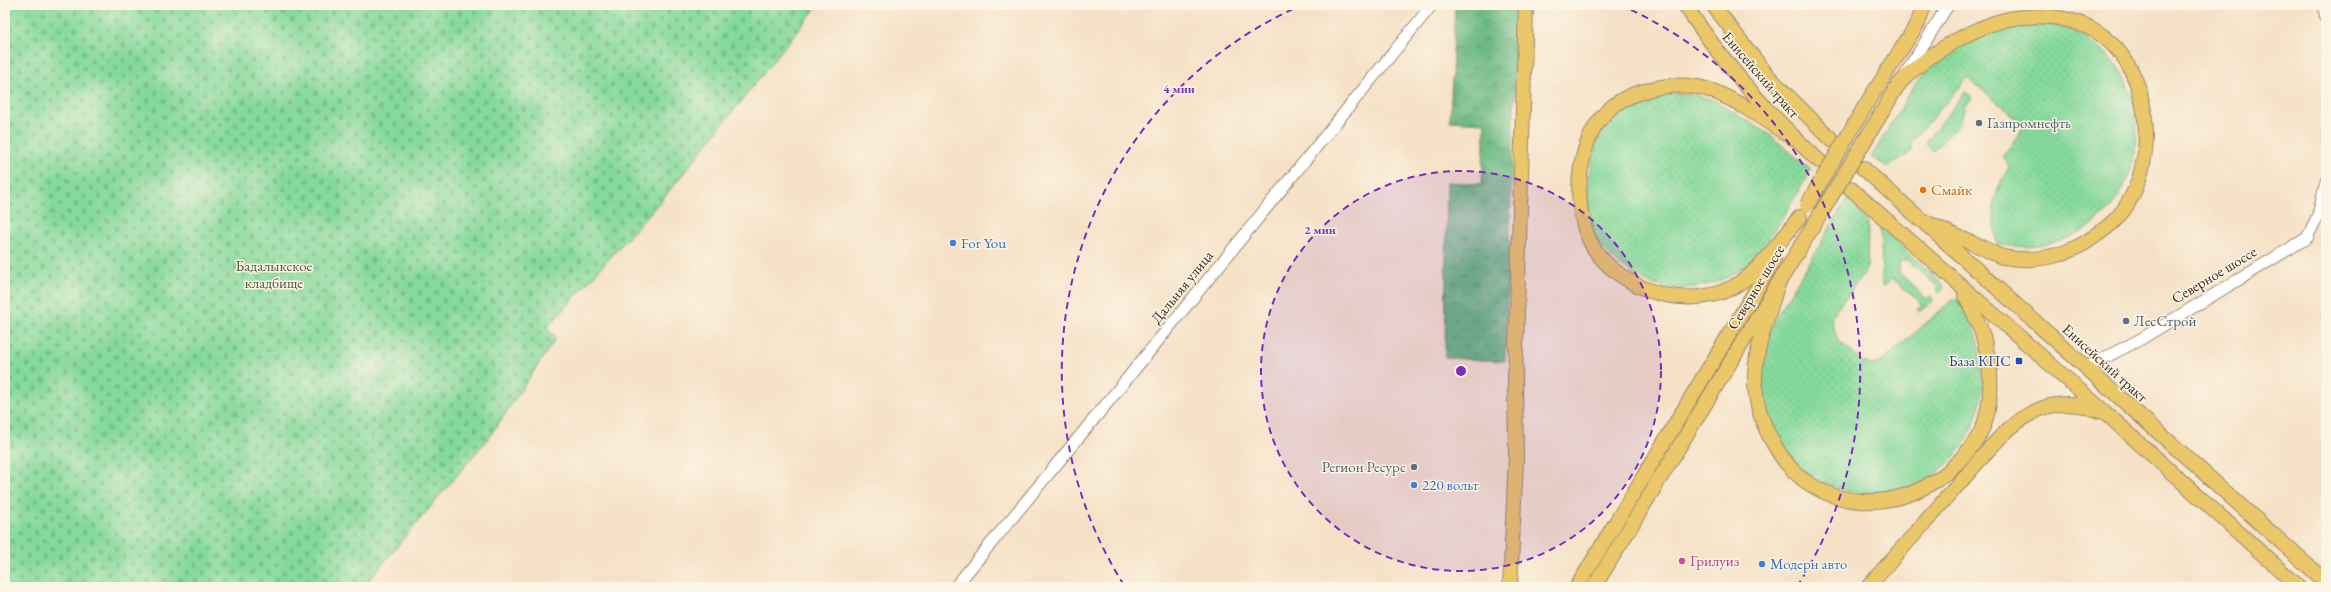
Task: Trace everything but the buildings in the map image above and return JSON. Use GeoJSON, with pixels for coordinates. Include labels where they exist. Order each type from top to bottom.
{"type":"FeatureCollection","features":[{"type":"Feature","properties":{"kind":"main road"},"geometry":{"type":"LineString","coordinates":[[1510,587],[1516,458],[1516,380],[1526,5]]}},
{"type":"Feature","properties":{"kind":"main road","name":"Енисейский тракт"},"geometry":{"type":"LineString","coordinates":[[1685,5],[1728,65],[1793,138],[1819,161]]}},
{"type":"Feature","properties":{"kind":"main road","name":"Енисейский тракт"},"geometry":{"type":"LineString","coordinates":[[1713,5],[1767,75],[1832,140]]}},
{"type":"Feature","properties":{"kind":"main road"},"geometry":{"type":"LineString","coordinates":[[1918,23],[1924,5]]}},
{"type":"Feature","properties":{"kind":"main road"},"geometry":{"type":"LineString","coordinates":[[1900,83],[1930,57],[1980,28],[2022,17],[2046,16],[2069,21],[2093,30],[2110,42],[2125,62],[2140,91],[2145,116],[2146,144],[2143,169],[2132,196],[2117,218],[2076,248],[2055,256],[2028,260],[2002,257],[1919,219]]}},
{"type":"Feature","properties":{"kind":"main road","name":"Северное шоссе"},"geometry":{"type":"LineString","coordinates":[[1577,587],[1867,103],[1918,23]]}},
{"type":"Feature","properties":{"kind":"main road","name":"Северное шоссе"},"geometry":{"type":"LineString","coordinates":[[1594,587],[1900,83]]}},
{"type":"Feature","properties":{"kind":"main road"},"geometry":{"type":"LineString","coordinates":[[1793,138],[1721,95],[1706,89],[1669,86],[1633,94],[1613,107],[1597,124],[1586,149],[1579,190],[1581,216],[1589,240],[1600,256],[1618,273],[1638,286],[1656,293],[1678,298],[1704,297],[1739,284],[1755,272],[1800,217]]}},
{"type":"Feature","properties":{"kind":"main road","name":"Енисейский тракт"},"geometry":{"type":"LineString","coordinates":[[1863,168],[2326,582]]}},
{"type":"Feature","properties":{"kind":"main road"},"geometry":{"type":"LineString","coordinates":[[1850,188],[1960,287],[2109,416],[2299,587]]}},
{"type":"Feature","properties":{"kind":"main road"},"geometry":{"type":"LineString","coordinates":[[1777,286],[1756,357],[1755,384],[1759,410],[1769,436],[1784,463],[1804,481],[1829,496],[1859,501],[1884,502],[1906,497],[1930,486],[1947,474],[1965,455],[1977,438],[1986,419],[1990,397],[1990,367],[1986,346],[1978,318],[1960,287]]}},
{"type":"Feature","properties":{"kind":"main road"},"geometry":{"type":"LineString","coordinates":[[1868,587],[1988,451],[2017,422],[2041,408],[2073,403],[2109,416]]}},
{"type":"Feature","properties":{"kind":"street","name":"Дальняя улица"},"geometry":{"type":"LineString","coordinates":[[955,587],[1432,5]]}},
{"type":"Feature","properties":{"kind":"street","name":"Северное шоссе"},"geometry":{"type":"LineString","coordinates":[[1918,23],[1930,5]]}},
{"type":"Feature","properties":{"kind":"street","name":"Северное шоссе"},"geometry":{"type":"LineString","coordinates":[[1900,83],[1948,5]]}},
{"type":"Feature","properties":{"kind":"street"},"geometry":{"type":"LineString","coordinates":[[2324,5],[2326,19]]}},
{"type":"Feature","properties":{"kind":"street","name":"Северное шоссе"},"geometry":{"type":"LineString","coordinates":[[2085,368],[2141,339],[2307,238],[2318,215],[2326,182]]}},
{"type":"Feature","properties":{"kind":"green space","name":"Бадалыкское кладбище"},"geometry":{"type":"Polygon","coordinates":[[[5,5],[818,5],[666,195],[547,328],[556,338],[490,436],[363,587],[5,587],[5,5]]]}},
{"type":"Feature","properties":{"kind":"green space"},"geometry":{"type":"Polygon","coordinates":[[[1455,5],[1518,5],[1505,361],[1445,358],[1447,182],[1482,184],[1485,123],[1450,121],[1455,5]]]}},
{"type":"Feature","properties":{"kind":"green space"},"geometry":{"type":"Polygon","coordinates":[[[2031,23],[2076,32],[2109,56],[2129,88],[2137,126],[2132,165],[2115,201],[2086,229],[2045,245],[2027,247],[1997,245],[1994,221],[1995,197],[2009,167],[2003,156],[2025,125],[1968,78],[1910,143],[1912,151],[1888,167],[1871,157],[1916,83],[1937,61],[1957,47],[2003,26],[2031,23]]]}},
{"type":"Feature","properties":{"kind":"green space"},"geometry":{"type":"Polygon","coordinates":[[[1965,92],[1971,96],[1971,100],[1965,105],[1960,123],[1933,151],[1926,142],[1965,92]]]}},
{"type":"Feature","properties":{"kind":"green space"},"geometry":{"type":"Polygon","coordinates":[[[1662,93],[1694,95],[1712,99],[1770,135],[1811,170],[1773,233],[1755,256],[1736,273],[1725,279],[1700,286],[1674,288],[1649,283],[1622,266],[1607,253],[1598,241],[1592,226],[1588,189],[1594,151],[1601,133],[1611,118],[1623,107],[1637,100],[1662,93]]]}},
{"type":"Feature","properties":{"kind":"green space"},"geometry":{"type":"Polygon","coordinates":[[[1847,199],[1868,222],[1867,267],[1863,275],[1831,317],[1837,339],[1862,361],[1872,365],[1880,363],[1955,298],[1962,304],[1971,320],[1975,329],[1979,347],[1982,397],[1977,414],[1965,443],[1946,465],[1923,481],[1897,491],[1870,494],[1842,490],[1815,478],[1790,459],[1785,453],[1769,421],[1760,388],[1760,365],[1762,354],[1771,328],[1847,199]]]}},
{"type":"Feature","properties":{"kind":"green space"},"geometry":{"type":"Polygon","coordinates":[[[1881,227],[1943,285],[1943,290],[1940,293],[1936,290],[1938,287],[1908,260],[1899,261],[1899,272],[1927,299],[1930,297],[1934,300],[1920,311],[1917,309],[1922,304],[1892,278],[1886,285],[1882,286],[1881,227]]]}},
{"type":"Feature","properties":{"kind":"place","name":"Газпромнефть"},"geometry":{"type":"Point","coordinates":[1979,123]}},
{"type":"Feature","properties":{"kind":"place","name":"Смайк"},"geometry":{"type":"Point","coordinates":[1923,190]}},
{"type":"Feature","properties":{"kind":"place","name":"For You"},"geometry":{"type":"Point","coordinates":[953,243]}},
{"type":"Feature","properties":{"kind":"place","name":"ЛесСтрой"},"geometry":{"type":"Point","coordinates":[2126,321]}},
{"type":"Feature","properties":{"kind":"place","name":"База КПС"},"geometry":{"type":"Point","coordinates":[2019,361]}},
{"type":"Feature","properties":{"kind":"place","name":"Регион Ресурс"},"geometry":{"type":"Point","coordinates":[1414,467]}},
{"type":"Feature","properties":{"kind":"place","name":"220 вольт"},"geometry":{"type":"Point","coordinates":[1414,485]}},
{"type":"Feature","properties":{"kind":"place","name":"Грилуиз"},"geometry":{"type":"Point","coordinates":[1682,561]}},
{"type":"Feature","properties":{"kind":"place","name":"Модерн авто"},"geometry":{"type":"Point","coordinates":[1762,564]}}]}
